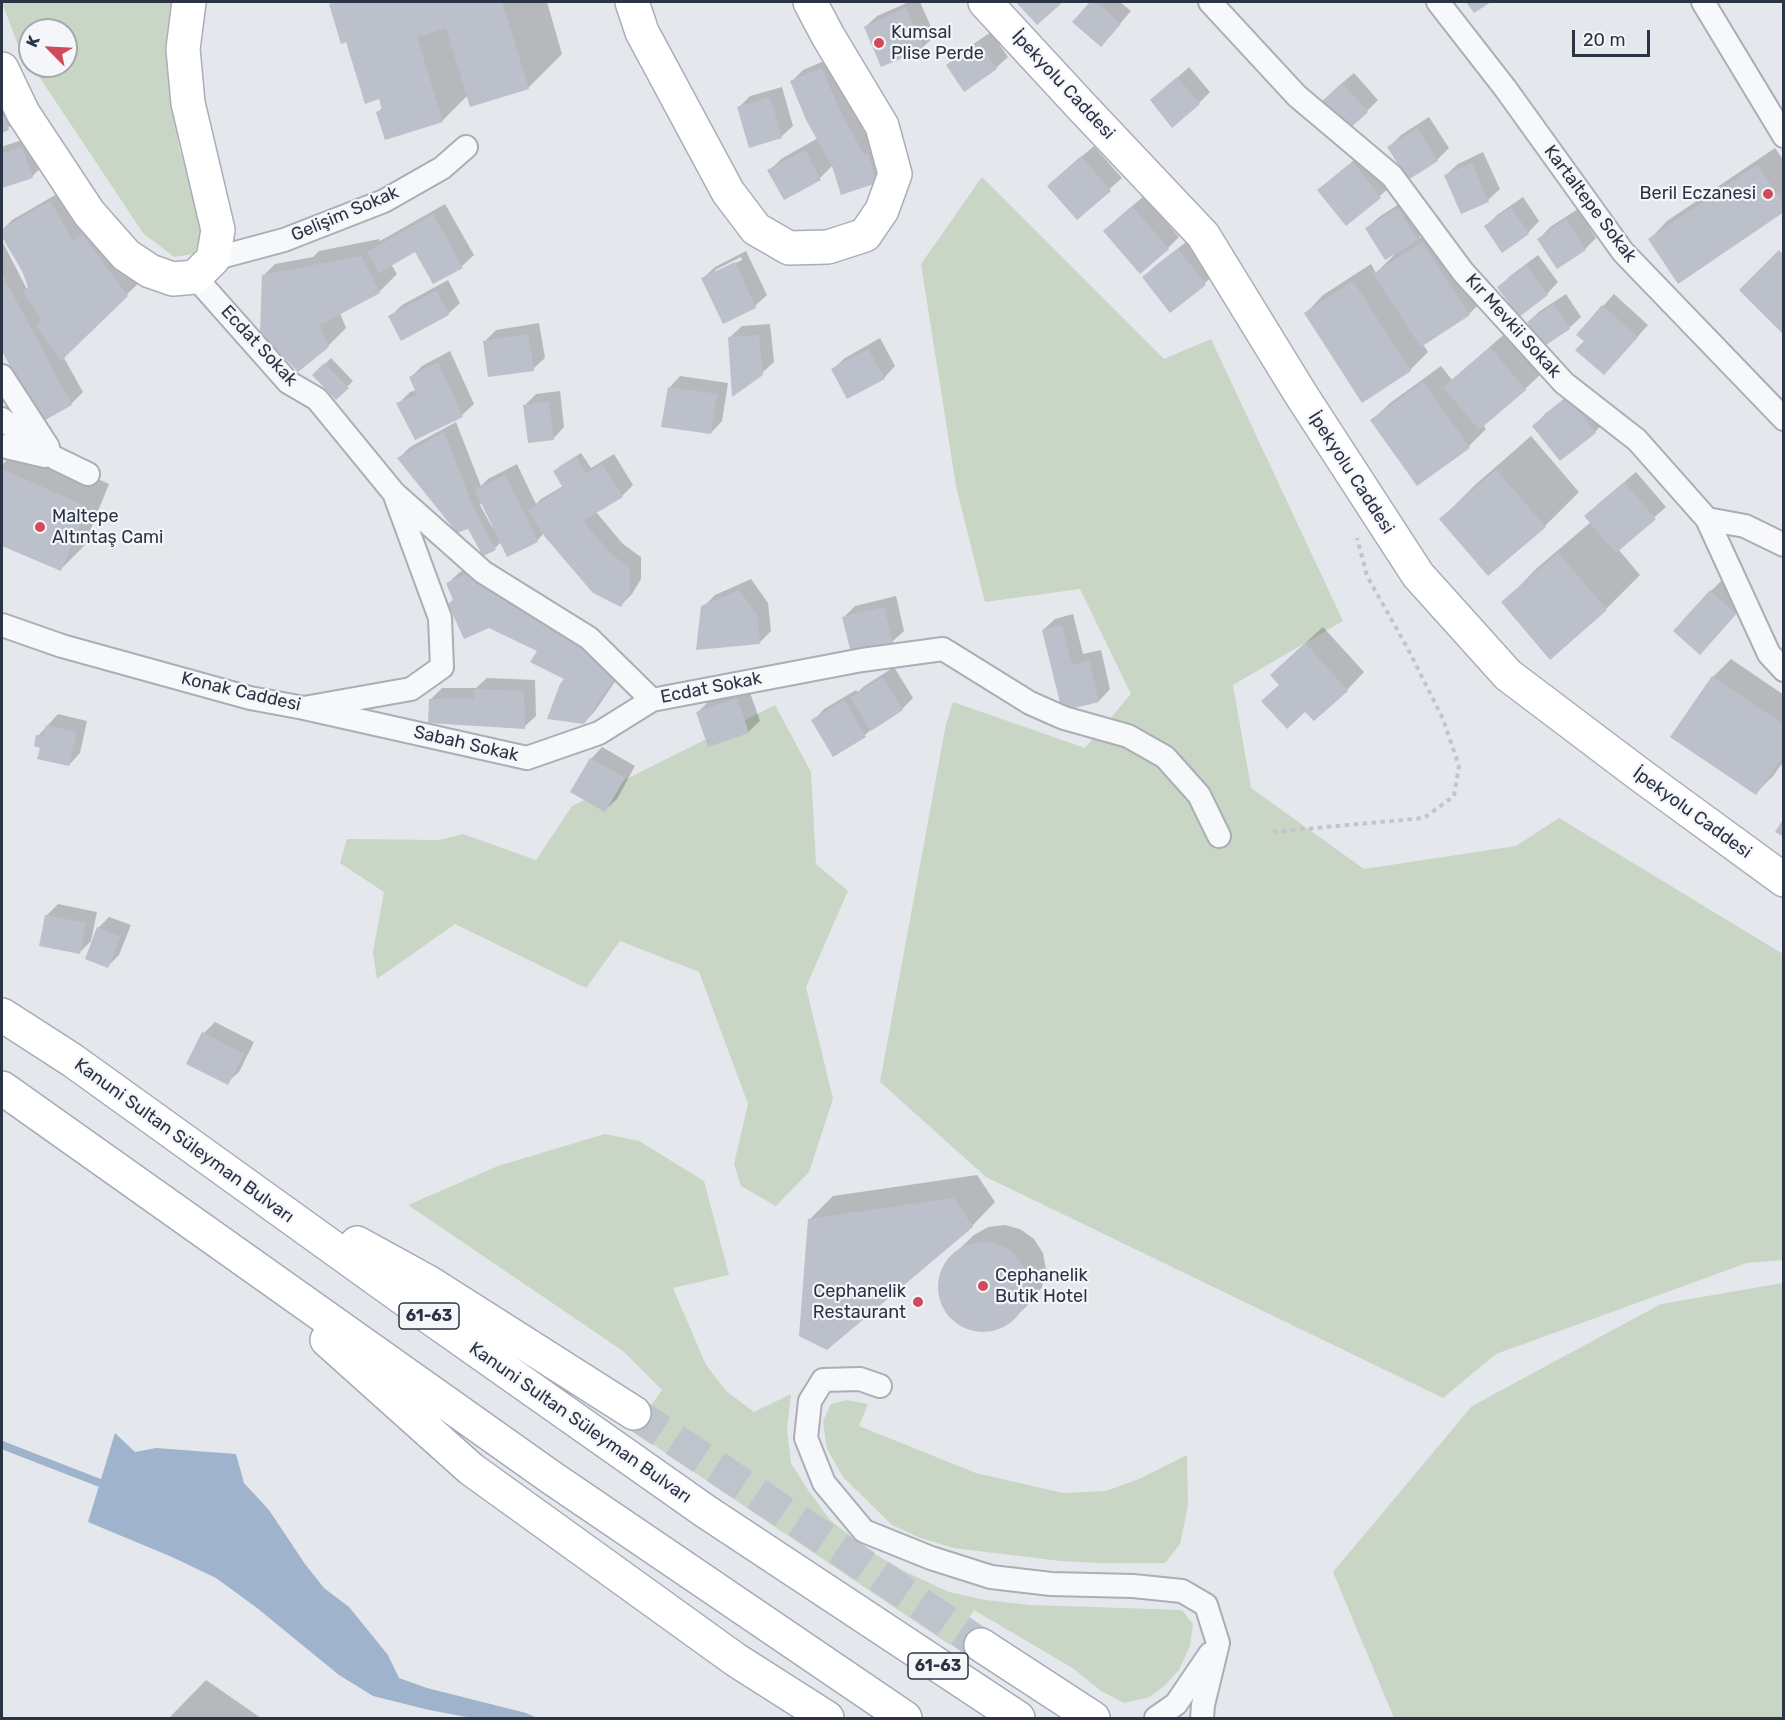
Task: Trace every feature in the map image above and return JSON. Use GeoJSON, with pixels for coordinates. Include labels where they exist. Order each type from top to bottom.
{"type":"FeatureCollection","features":[{"type":"Feature","properties":{"kind":"main road"},"geometry":{"type":"LineString","coordinates":[[2,69],[22,113],[90,213],[126,255],[150,271],[173,279],[204,268],[218,230],[188,103],[183,49],[189,2]]}},
{"type":"Feature","properties":{"kind":"main road"},"geometry":{"type":"LineString","coordinates":[[632,2],[642,32],[728,192],[756,229],[789,248],[828,247],[865,235],[882,210],[895,174],[882,126],[810,2]]}},
{"type":"Feature","properties":{"kind":"main road","name":"İpekyolu Caddesi"},"geometry":{"type":"LineString","coordinates":[[986,2],[1203,235],[1300,393],[1418,575],[1500,667],[1630,767],[1784,880]]}},
{"type":"Feature","properties":{"kind":"main road","name":"Kanuni Sultan Süleyman Bulvarı"},"geometry":{"type":"LineString","coordinates":[[2,1015],[72,1060],[421,1311],[705,1511],[1018,1719]]}},
{"type":"Feature","properties":{"kind":"main road"},"geometry":{"type":"LineString","coordinates":[[2,1088],[552,1478],[905,1719]]}},
{"type":"Feature","properties":{"kind":"main road","name":"61-63"},"geometry":{"type":"LineString","coordinates":[[233,1176],[428,1282],[634,1413]]}},
{"type":"Feature","properties":{"kind":"main road"},"geometry":{"type":"LineString","coordinates":[[229,1249],[389,1397],[471,1469],[736,1660],[827,1719]]}},
{"type":"Feature","properties":{"kind":"main road","name":"61-63"},"geometry":{"type":"LineString","coordinates":[[981,1645],[1093,1719]]}},
{"type":"Feature","properties":{"kind":"street","name":"Kır Mevkii Sokak"},"geometry":{"type":"LineString","coordinates":[[1210,2],[1297,96],[1392,176],[1463,272],[1564,383],[1637,440],[1707,519],[1769,654],[1784,670]]}},
{"type":"Feature","properties":{"kind":"street","name":"Kartaltepe Sokak"},"geometry":{"type":"LineString","coordinates":[[1438,2],[1505,88],[1623,252],[1784,419]]}},
{"type":"Feature","properties":{"kind":"street"},"geometry":{"type":"LineString","coordinates":[[1703,2],[1784,136]]}},
{"type":"Feature","properties":{"kind":"street","name":"Gelişim Sokak"},"geometry":{"type":"LineString","coordinates":[[204,268],[384,201],[442,168],[466,147]]}},
{"type":"Feature","properties":{"kind":"street","name":"Ecdat Sokak"},"geometry":{"type":"LineString","coordinates":[[204,268],[288,382],[317,399],[394,493],[483,572],[589,638],[652,700],[862,660],[943,649],[1030,704],[1064,718],[1128,736],[1165,757],[1199,795],[1219,836]]}},
{"type":"Feature","properties":{"kind":"street"},"geometry":{"type":"LineString","coordinates":[[2,375],[55,458]]}},
{"type":"Feature","properties":{"kind":"street"},"geometry":{"type":"LineString","coordinates":[[2,419],[55,458],[88,474]]}},
{"type":"Feature","properties":{"kind":"street"},"geometry":{"type":"LineString","coordinates":[[2,446],[55,458]]}},
{"type":"Feature","properties":{"kind":"street","name":"Konak Caddesi"},"geometry":{"type":"LineString","coordinates":[[2,625],[62,646],[250,698],[304,708],[411,689],[442,667],[440,618],[394,493]]}},
{"type":"Feature","properties":{"kind":"street"},"geometry":{"type":"LineString","coordinates":[[1707,519],[1745,526],[1784,544]]}},
{"type":"Feature","properties":{"kind":"street","name":"Sabah Sokak"},"geometry":{"type":"LineString","coordinates":[[304,708],[527,758],[599,733],[652,700]]}},
{"type":"Feature","properties":{"kind":"street"},"geometry":{"type":"LineString","coordinates":[[880,1386],[860,1379],[823,1380],[810,1401],[806,1438],[824,1483],[864,1531],[931,1558],[991,1577],[1051,1584],[1133,1586],[1182,1591],[1206,1605],[1218,1643],[1203,1705],[1202,1719]]}},
{"type":"Feature","properties":{"kind":"street"},"geometry":{"type":"LineString","coordinates":[[1156,1719],[1176,1704],[1218,1643]]}},
{"type":"Feature","properties":{"kind":"path"},"geometry":{"type":"LineString","coordinates":[[1273,832],[1424,818],[1454,796],[1459,766],[1443,719],[1408,649],[1367,576],[1355,531]]}},
{"type":"Feature","properties":{"kind":"green space"},"geometry":{"type":"Polygon","coordinates":[[[2,2],[176,2],[169,54],[179,148],[207,231],[193,254],[174,257],[143,233],[40,78],[78,78],[78,18],[18,18],[18,45],[2,2]]]}},
{"type":"Feature","properties":{"kind":"green space"},"geometry":{"type":"Polygon","coordinates":[[[982,177],[1164,359],[1211,339],[1343,621],[1233,685],[1251,788],[1364,869],[1516,846],[1559,818],[1783,954],[1783,1260],[1747,1263],[1496,1354],[1443,1398],[986,1177],[880,1082],[946,724],[953,702],[1085,748],[1131,694],[1080,589],[985,602],[956,486],[921,264],[982,177]]]}},
{"type":"Feature","properties":{"kind":"green space"},"geometry":{"type":"Polygon","coordinates":[[[775,705],[811,772],[816,864],[848,891],[806,987],[833,1099],[809,1172],[776,1206],[741,1186],[734,1164],[748,1104],[699,972],[620,941],[586,988],[455,924],[377,979],[373,952],[384,892],[340,863],[347,839],[439,840],[463,834],[536,860],[572,806],[775,705]]]}},
{"type":"Feature","properties":{"kind":"green space"},"geometry":{"type":"Polygon","coordinates":[[[605,1134],[639,1141],[704,1181],[729,1275],[673,1288],[706,1365],[726,1391],[754,1412],[791,1394],[787,1429],[791,1463],[830,1520],[868,1550],[906,1572],[949,1592],[985,1600],[1031,1605],[1182,1610],[1193,1624],[1190,1646],[1179,1670],[1165,1685],[1150,1697],[1124,1703],[1101,1691],[1074,1669],[974,1610],[950,1645],[633,1431],[662,1390],[623,1351],[408,1205],[498,1166],[605,1134]]]}},
{"type":"Feature","properties":{"kind":"green space"},"geometry":{"type":"Polygon","coordinates":[[[1783,1283],[1783,1718],[1394,1718],[1333,1572],[1472,1406],[1661,1304],[1783,1283]]]}},
{"type":"Feature","properties":{"kind":"green space"},"geometry":{"type":"Polygon","coordinates":[[[847,1400],[868,1404],[859,1426],[976,1473],[1063,1493],[1106,1491],[1139,1479],[1187,1455],[1188,1506],[1180,1544],[1165,1563],[1099,1563],[1060,1561],[953,1548],[918,1537],[892,1525],[843,1477],[827,1449],[823,1421],[831,1404],[847,1400]]]}},
{"type":"Feature","properties":{"kind":"water"},"geometry":{"type":"Polygon","coordinates":[[[115,1433],[135,1452],[156,1448],[236,1454],[244,1483],[269,1510],[324,1588],[349,1607],[388,1655],[399,1678],[427,1688],[526,1713],[537,1718],[472,1718],[373,1696],[339,1675],[257,1608],[216,1578],[88,1522],[115,1433]]]}},
{"type":"Feature","properties":{"kind":"building"},"geometry":{"type":"Polygon","coordinates":[[[333,2],[502,2],[529,89],[470,107],[446,28],[417,37],[443,122],[385,140],[376,112],[382,110],[379,99],[365,104],[346,42],[341,44],[329,4],[333,2]]]}},
{"type":"Feature","properties":{"kind":"building"},"geometry":{"type":"Polygon","coordinates":[[[1016,2],[1063,2],[1037,25],[1016,2]]]}},
{"type":"Feature","properties":{"kind":"building"},"geometry":{"type":"Polygon","coordinates":[[[1090,2],[1096,2],[1121,24],[1101,47],[1072,22],[1090,2]]]}},
{"type":"Feature","properties":{"kind":"building"},"geometry":{"type":"Polygon","coordinates":[[[1466,2],[1491,2],[1474,13],[1466,2]]]}},
{"type":"Feature","properties":{"kind":"building"},"geometry":{"type":"Polygon","coordinates":[[[906,8],[924,49],[881,67],[864,27],[906,8]]]}},
{"type":"Feature","properties":{"kind":"building"},"geometry":{"type":"Polygon","coordinates":[[[979,42],[997,69],[964,92],[946,65],[979,42]]]}},
{"type":"Feature","properties":{"kind":"building"},"geometry":{"type":"Polygon","coordinates":[[[822,68],[838,107],[864,155],[868,154],[877,183],[841,195],[832,166],[806,120],[790,81],[822,68]]]}},
{"type":"Feature","properties":{"kind":"building"},"geometry":{"type":"Polygon","coordinates":[[[1177,77],[1200,104],[1172,128],[1150,100],[1177,77]]]}},
{"type":"Feature","properties":{"kind":"building"},"geometry":{"type":"Polygon","coordinates":[[[1342,83],[1368,112],[1347,131],[1321,102],[1342,83]]]}},
{"type":"Feature","properties":{"kind":"building"},"geometry":{"type":"Polygon","coordinates":[[[770,97],[782,138],[749,148],[737,107],[770,97]]]}},
{"type":"Feature","properties":{"kind":"building"},"geometry":{"type":"Polygon","coordinates":[[[2,112],[9,130],[2,133],[2,112]]]}},
{"type":"Feature","properties":{"kind":"building"},"geometry":{"type":"Polygon","coordinates":[[[1417,128],[1438,161],[1408,180],[1387,147],[1417,128]]]}},
{"type":"Feature","properties":{"kind":"building"},"geometry":{"type":"Polygon","coordinates":[[[22,147],[33,178],[2,188],[2,154],[22,147]]]}},
{"type":"Feature","properties":{"kind":"building"},"geometry":{"type":"Polygon","coordinates":[[[805,150],[821,180],[784,200],[767,170],[805,150]]]}},
{"type":"Feature","properties":{"kind":"building"},"geometry":{"type":"Polygon","coordinates":[[[1081,156],[1111,191],[1077,220],[1047,186],[1081,156]]]}},
{"type":"Feature","properties":{"kind":"building"},"geometry":{"type":"Polygon","coordinates":[[[1353,162],[1381,198],[1346,226],[1317,190],[1353,162]]]}},
{"type":"Feature","properties":{"kind":"building"},"geometry":{"type":"Polygon","coordinates":[[[1472,163],[1489,202],[1461,214],[1444,175],[1472,163]]]}},
{"type":"Feature","properties":{"kind":"building"},"geometry":{"type":"Polygon","coordinates":[[[1757,165],[1784,204],[1784,212],[1678,284],[1648,239],[1757,165]]]}},
{"type":"Feature","properties":{"kind":"building"},"geometry":{"type":"Polygon","coordinates":[[[50,201],[73,241],[82,234],[128,296],[61,361],[36,325],[42,321],[23,291],[28,287],[22,271],[2,237],[2,229],[50,201]]]}},
{"type":"Feature","properties":{"kind":"building"},"geometry":{"type":"Polygon","coordinates":[[[1132,206],[1169,249],[1140,274],[1103,231],[1132,206]]]}},
{"type":"Feature","properties":{"kind":"building"},"geometry":{"type":"Polygon","coordinates":[[[1511,207],[1529,234],[1502,253],[1484,226],[1511,207]]]}},
{"type":"Feature","properties":{"kind":"building"},"geometry":{"type":"Polygon","coordinates":[[[1398,208],[1418,240],[1385,260],[1365,228],[1398,208]]]}},
{"type":"Feature","properties":{"kind":"building"},"geometry":{"type":"Polygon","coordinates":[[[433,214],[463,268],[433,284],[415,252],[379,273],[367,252],[433,214]]]}},
{"type":"Feature","properties":{"kind":"building"},"geometry":{"type":"Polygon","coordinates":[[[1566,219],[1586,250],[1557,269],[1537,239],[1566,219]]]}},
{"type":"Feature","properties":{"kind":"building"},"geometry":{"type":"Polygon","coordinates":[[[1422,242],[1470,315],[1421,347],[1373,274],[1422,242]]]}},
{"type":"Feature","properties":{"kind":"building"},"geometry":{"type":"Polygon","coordinates":[[[1178,249],[1206,285],[1170,313],[1142,277],[1178,249]]]}},
{"type":"Feature","properties":{"kind":"building"},"geometry":{"type":"Polygon","coordinates":[[[1779,250],[1784,255],[1784,335],[1739,290],[1779,250]]]}},
{"type":"Feature","properties":{"kind":"building"},"geometry":{"type":"Polygon","coordinates":[[[361,256],[380,293],[320,325],[329,347],[298,372],[260,333],[262,275],[361,256]]]}},
{"type":"Feature","properties":{"kind":"building"},"geometry":{"type":"Polygon","coordinates":[[[735,262],[756,308],[723,324],[701,278],[735,262]]]}},
{"type":"Feature","properties":{"kind":"building"},"geometry":{"type":"Polygon","coordinates":[[[1526,265],[1548,295],[1519,317],[1497,287],[1526,265]]]}},
{"type":"Feature","properties":{"kind":"building"},"geometry":{"type":"Polygon","coordinates":[[[2,274],[72,405],[40,423],[2,351],[2,274]]]}},
{"type":"Feature","properties":{"kind":"building"},"geometry":{"type":"Polygon","coordinates":[[[1353,281],[1411,371],[1362,403],[1304,313],[1353,281]]]}},
{"type":"Feature","properties":{"kind":"building"},"geometry":{"type":"Polygon","coordinates":[[[436,291],[449,315],[401,341],[388,316],[436,291]]]}},
{"type":"Feature","properties":{"kind":"building"},"geometry":{"type":"Polygon","coordinates":[[[1554,304],[1570,329],[1543,347],[1527,322],[1554,304]]]}},
{"type":"Feature","properties":{"kind":"building"},"geometry":{"type":"Polygon","coordinates":[[[1602,305],[1638,337],[1604,375],[1575,350],[1584,341],[1576,335],[1602,305]]]}},
{"type":"Feature","properties":{"kind":"building"},"geometry":{"type":"Polygon","coordinates":[[[528,334],[534,371],[488,377],[483,341],[528,334]]]}},
{"type":"Feature","properties":{"kind":"building"},"geometry":{"type":"Polygon","coordinates":[[[759,335],[763,375],[732,397],[728,337],[759,335]]]}},
{"type":"Feature","properties":{"kind":"building"},"geometry":{"type":"Polygon","coordinates":[[[1490,347],[1526,390],[1479,430],[1443,387],[1490,347]]]}},
{"type":"Feature","properties":{"kind":"building"},"geometry":{"type":"Polygon","coordinates":[[[868,349],[885,379],[847,399],[831,369],[868,349]]]}},
{"type":"Feature","properties":{"kind":"building"},"geometry":{"type":"Polygon","coordinates":[[[438,362],[463,417],[415,440],[396,403],[417,395],[409,377],[438,362]]]}},
{"type":"Feature","properties":{"kind":"building"},"geometry":{"type":"Polygon","coordinates":[[[324,363],[349,388],[336,400],[312,375],[324,363]]]}},
{"type":"Feature","properties":{"kind":"building"},"geometry":{"type":"Polygon","coordinates":[[[1423,382],[1470,448],[1417,486],[1370,420],[1423,382]]]}},
{"type":"Feature","properties":{"kind":"building"},"geometry":{"type":"Polygon","coordinates":[[[668,387],[717,394],[711,434],[661,427],[668,387]]]}},
{"type":"Feature","properties":{"kind":"building"},"geometry":{"type":"Polygon","coordinates":[[[1567,397],[1596,433],[1560,461],[1532,426],[1567,397]]]}},
{"type":"Feature","properties":{"kind":"building"},"geometry":{"type":"Polygon","coordinates":[[[549,402],[554,440],[528,443],[523,405],[549,402]]]}},
{"type":"Feature","properties":{"kind":"building"},"geometry":{"type":"Polygon","coordinates":[[[444,432],[475,512],[496,550],[483,556],[468,529],[457,533],[397,458],[444,432]]]}},
{"type":"Feature","properties":{"kind":"building"},"geometry":{"type":"Polygon","coordinates":[[[576,457],[586,474],[602,464],[623,497],[583,521],[612,555],[630,568],[630,592],[621,607],[593,593],[545,537],[528,510],[563,488],[553,471],[576,457]]]}},
{"type":"Feature","properties":{"kind":"building","name":"Maltepe Altıntaş Cami"},"geometry":{"type":"Polygon","coordinates":[[[2,469],[87,507],[61,571],[2,546],[2,469]]]}},
{"type":"Feature","properties":{"kind":"building"},"geometry":{"type":"Polygon","coordinates":[[[1496,470],[1546,527],[1488,576],[1439,519],[1496,470]]]}},
{"type":"Feature","properties":{"kind":"building"},"geometry":{"type":"Polygon","coordinates":[[[505,475],[538,542],[507,557],[475,490],[505,475]]]}},
{"type":"Feature","properties":{"kind":"building"},"geometry":{"type":"Polygon","coordinates":[[[1624,482],[1656,519],[1616,553],[1584,516],[1624,482]]]}},
{"type":"Feature","properties":{"kind":"building"},"geometry":{"type":"Polygon","coordinates":[[[1558,553],[1607,610],[1550,660],[1501,602],[1558,553]]]}},
{"type":"Feature","properties":{"kind":"building"},"geometry":{"type":"Polygon","coordinates":[[[469,573],[510,605],[550,626],[587,650],[614,679],[584,724],[547,719],[564,679],[530,662],[537,651],[489,628],[464,639],[448,604],[453,600],[446,583],[469,573]]]}},
{"type":"Feature","properties":{"kind":"building"},"geometry":{"type":"Polygon","coordinates":[[[739,590],[757,615],[760,644],[696,650],[701,606],[739,590]]]}},
{"type":"Feature","properties":{"kind":"building"},"geometry":{"type":"Polygon","coordinates":[[[1710,590],[1736,614],[1700,655],[1673,631],[1710,590]]]}},
{"type":"Feature","properties":{"kind":"building"},"geometry":{"type":"Polygon","coordinates":[[[884,607],[893,644],[851,653],[842,617],[884,607]]]}},
{"type":"Feature","properties":{"kind":"building"},"geometry":{"type":"Polygon","coordinates":[[[1062,625],[1072,665],[1089,660],[1099,702],[1062,711],[1042,630],[1062,625]]]}},
{"type":"Feature","properties":{"kind":"building"},"geometry":{"type":"Polygon","coordinates":[[[1305,643],[1348,691],[1314,721],[1305,712],[1287,729],[1261,701],[1279,685],[1270,675],[1305,643]]]}},
{"type":"Feature","properties":{"kind":"building"},"geometry":{"type":"Polygon","coordinates":[[[1712,676],[1784,725],[1784,755],[1756,795],[1670,737],[1712,676]]]}},
{"type":"Feature","properties":{"kind":"building"},"geometry":{"type":"Polygon","coordinates":[[[882,677],[903,710],[871,731],[850,698],[882,677]]]}},
{"type":"Feature","properties":{"kind":"building"},"geometry":{"type":"Polygon","coordinates":[[[474,689],[524,691],[525,729],[428,723],[429,699],[474,699],[474,689]]]}},
{"type":"Feature","properties":{"kind":"building"},"geometry":{"type":"Polygon","coordinates":[[[737,698],[749,733],[708,747],[696,712],[737,698]]]}},
{"type":"Feature","properties":{"kind":"building"},"geometry":{"type":"Polygon","coordinates":[[[844,700],[866,737],[833,757],[811,720],[844,700]]]}},
{"type":"Feature","properties":{"kind":"building"},"geometry":{"type":"Polygon","coordinates":[[[46,725],[77,732],[69,766],[37,759],[40,748],[34,746],[36,735],[43,736],[46,725]]]}},
{"type":"Feature","properties":{"kind":"building"},"geometry":{"type":"Polygon","coordinates":[[[590,758],[625,778],[605,812],[570,792],[590,758]]]}},
{"type":"Feature","properties":{"kind":"building"},"geometry":{"type":"Polygon","coordinates":[[[1784,818],[1784,837],[1775,832],[1784,818]]]}},
{"type":"Feature","properties":{"kind":"building"},"geometry":{"type":"Polygon","coordinates":[[[45,915],[86,923],[80,954],[39,946],[45,915]]]}},
{"type":"Feature","properties":{"kind":"building"},"geometry":{"type":"Polygon","coordinates":[[[97,927],[120,937],[108,968],[85,959],[97,927]]]}},
{"type":"Feature","properties":{"kind":"building"},"geometry":{"type":"Polygon","coordinates":[[[202,1032],[244,1054],[228,1085],[186,1064],[202,1032]]]}},
{"type":"Feature","properties":{"kind":"building"},"geometry":{"type":"Polygon","coordinates":[[[954,1198],[973,1227],[827,1350],[799,1336],[808,1219],[954,1198]]]}},
{"type":"Feature","properties":{"kind":"building","name":"Cephanelik Butik Hotel"},"geometry":{"type":"Polygon","coordinates":[[[983,1242],[1000,1246],[1015,1255],[1024,1270],[1028,1287],[1024,1304],[1015,1319],[1000,1328],[983,1332],[966,1328],[951,1319],[942,1304],[938,1287],[942,1270],[951,1255],[966,1246],[983,1242]]]}},
{"type":"Feature","properties":{"kind":"waterway"},"geometry":{"type":"LineString","coordinates":[[2,1445],[100,1483]]}},
{"type":"Feature","properties":{"kind":"tunnel"},"geometry":{"type":"LineString","coordinates":[[634,1413],[981,1645]]}},
{"type":"Feature","properties":{"kind":"place","name":"Kumsal Plise Perde"},"geometry":{"type":"Point","coordinates":[879,43]}},
{"type":"Feature","properties":{"kind":"place","name":"Beril Eczanesi"},"geometry":{"type":"Point","coordinates":[1768,194]}},
{"type":"Feature","properties":{"kind":"place","name":"Maltepe Altıntaş Cami"},"geometry":{"type":"Point","coordinates":[40,527]}},
{"type":"Feature","properties":{"kind":"place","name":"Cephanelik Butik Hotel"},"geometry":{"type":"Point","coordinates":[983,1286]}},
{"type":"Feature","properties":{"kind":"place","name":"Cephanelik Restaurant"},"geometry":{"type":"Point","coordinates":[918,1302]}}]}
